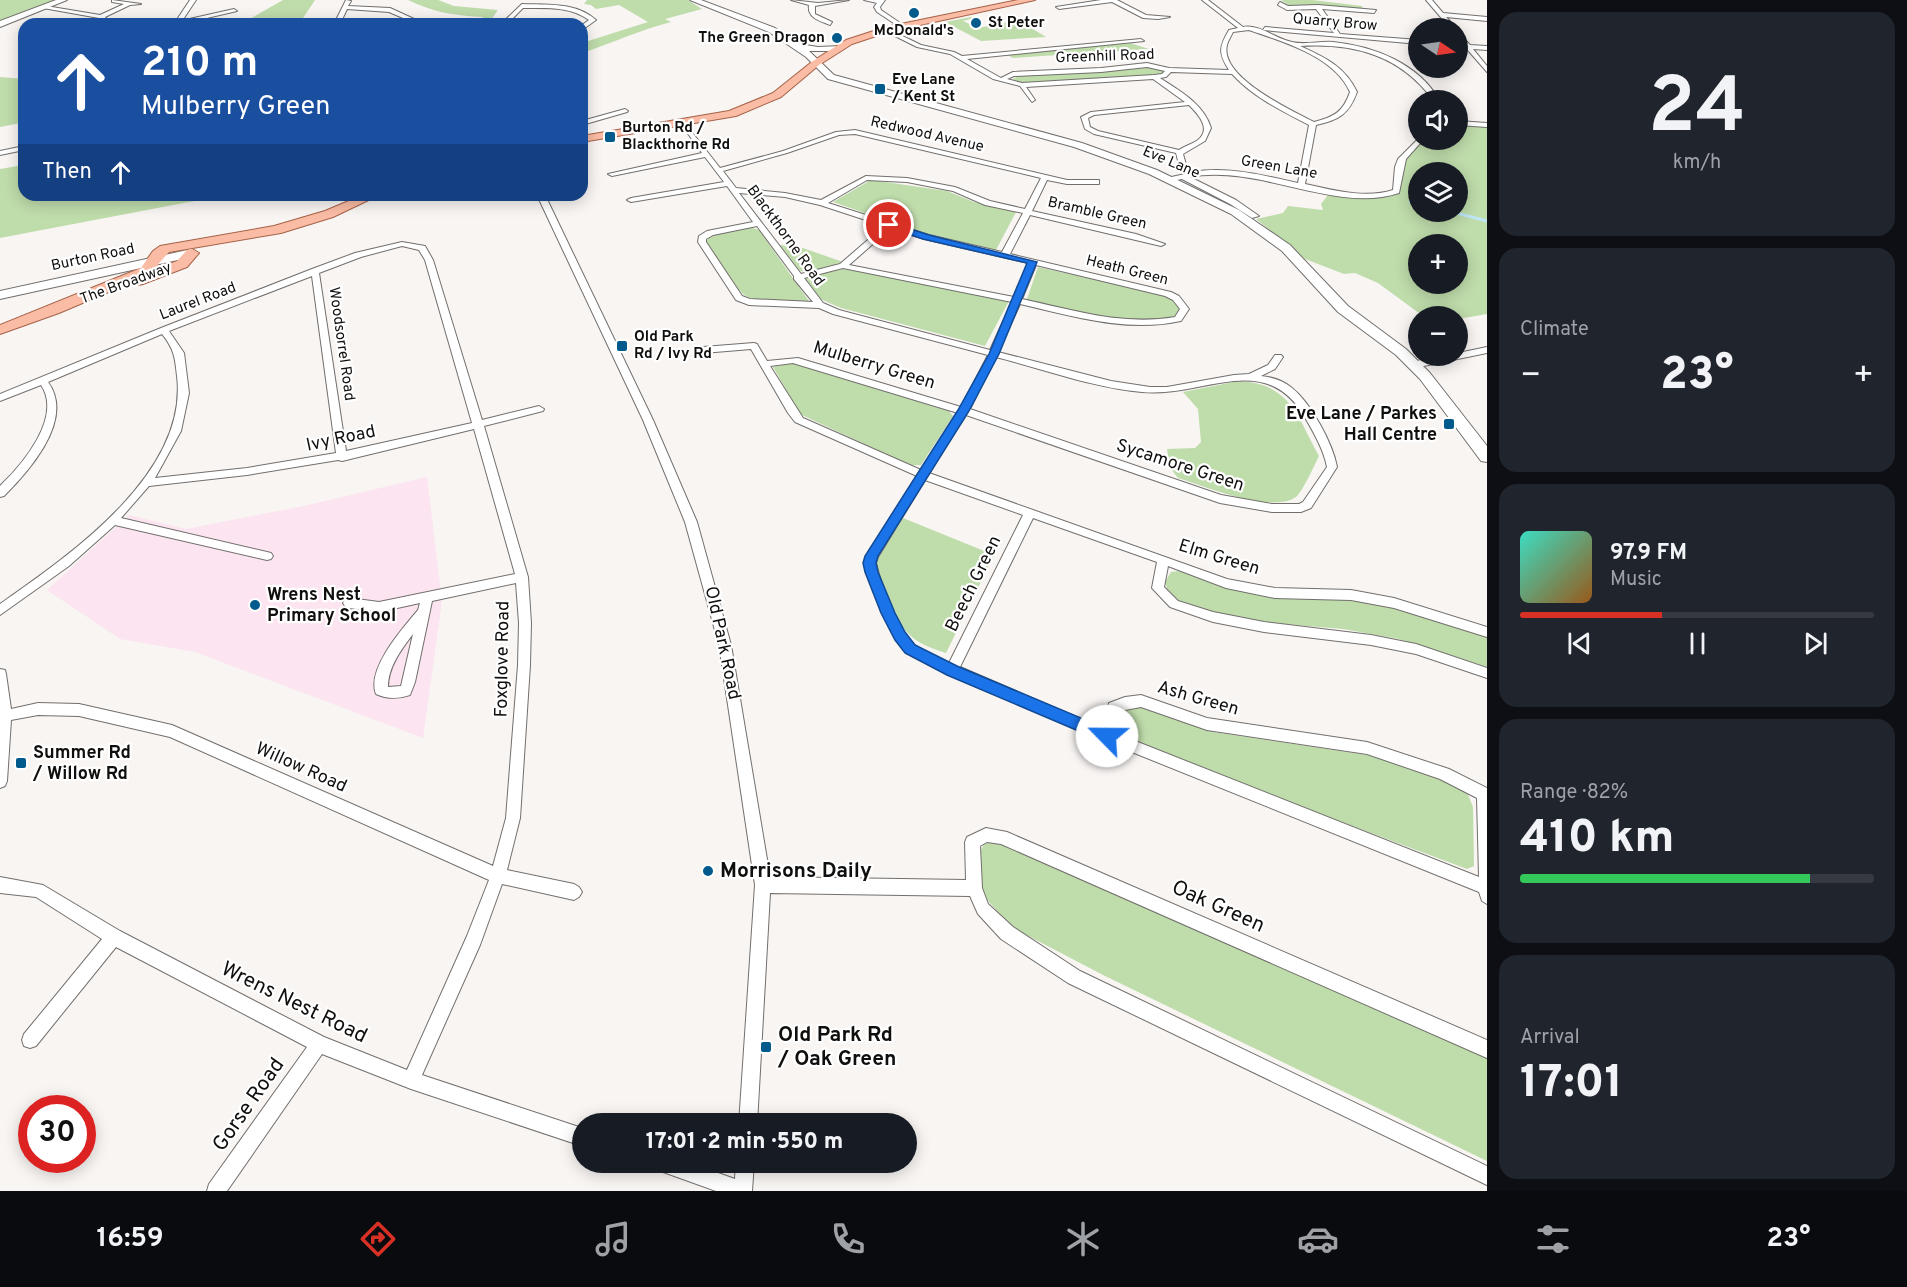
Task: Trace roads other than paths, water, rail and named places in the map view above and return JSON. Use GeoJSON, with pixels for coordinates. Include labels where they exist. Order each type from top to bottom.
{"type":"FeatureCollection","features":[{"type":"Feature","properties":{"kind":"main road"},"geometry":{"type":"LineString","coordinates":[[588,138],[684,124],[732,114],[777,95],[816,63],[839,48],[886,30],[1031,0]]}},
{"type":"Feature","properties":{"kind":"main road"},"geometry":{"type":"LineString","coordinates":[[172,248],[285,227],[328,214],[359,201]]}},
{"type":"Feature","properties":{"kind":"main road"},"geometry":{"type":"LineString","coordinates":[[192,253],[301,226],[370,201]]}},
{"type":"Feature","properties":{"kind":"main road","name":"The Broadway"},"geometry":{"type":"LineString","coordinates":[[0,330],[182,264],[192,253],[172,248],[158,254],[146,271],[41,315]]}},
{"type":"Feature","properties":{"kind":"street"},"geometry":{"type":"LineString","coordinates":[[0,24],[63,0]]}},
{"type":"Feature","properties":{"kind":"street"},"geometry":{"type":"LineString","coordinates":[[181,18],[193,0]]}},
{"type":"Feature","properties":{"kind":"street"},"geometry":{"type":"LineString","coordinates":[[339,18],[348,0]]}},
{"type":"Feature","properties":{"kind":"street"},"geometry":{"type":"LineString","coordinates":[[574,9],[581,0]]}},
{"type":"Feature","properties":{"kind":"street"},"geometry":{"type":"LineString","coordinates":[[694,0],[772,30],[798,46],[818,50],[839,48]]}},
{"type":"Feature","properties":{"kind":"street"},"geometry":{"type":"LineString","coordinates":[[794,0],[812,5],[846,0]]}},
{"type":"Feature","properties":{"kind":"street"},"geometry":{"type":"LineString","coordinates":[[867,0],[881,1],[877,7],[879,11],[903,27]]}},
{"type":"Feature","properties":{"kind":"street"},"geometry":{"type":"LineString","coordinates":[[1059,7],[1114,0],[1140,17],[1151,19],[1167,17]]}},
{"type":"Feature","properties":{"kind":"street"},"geometry":{"type":"LineString","coordinates":[[1205,0],[1245,28],[1294,45],[1333,66],[1344,74],[1353,92],[1351,104],[1340,115],[1328,121],[1313,124],[1248,86],[1233,72],[1224,59],[1223,45],[1231,31],[1245,28]]}},
{"type":"Feature","properties":{"kind":"street"},"geometry":{"type":"LineString","coordinates":[[1429,0],[1445,18]]}},
{"type":"Feature","properties":{"kind":"street"},"geometry":{"type":"LineString","coordinates":[[114,1],[138,4]]}},
{"type":"Feature","properties":{"kind":"street"},"geometry":{"type":"LineString","coordinates":[[1280,3],[1287,8],[1369,10]]}},
{"type":"Feature","properties":{"kind":"street"},"geometry":{"type":"LineString","coordinates":[[46,8],[100,17],[128,4]]}},
{"type":"Feature","properties":{"kind":"street"},"geometry":{"type":"LineString","coordinates":[[812,5],[813,15],[830,23]]}},
{"type":"Feature","properties":{"kind":"street"},"geometry":{"type":"LineString","coordinates":[[510,18],[522,6],[574,9],[582,11],[593,20],[588,24]]}},
{"type":"Feature","properties":{"kind":"street"},"geometry":{"type":"LineString","coordinates":[[344,7],[380,7],[410,18]]}},
{"type":"Feature","properties":{"kind":"street"},"geometry":{"type":"LineString","coordinates":[[1318,8],[1338,35]]}},
{"type":"Feature","properties":{"kind":"street"},"geometry":{"type":"LineString","coordinates":[[211,18],[234,11]]}},
{"type":"Feature","properties":{"kind":"street"},"geometry":{"type":"LineString","coordinates":[[1443,15],[1487,19]]}},
{"type":"Feature","properties":{"kind":"street","name":"Quarry Brow"},"geometry":{"type":"LineString","coordinates":[[1245,28],[1408,41]]}},
{"type":"Feature","properties":{"kind":"street"},"geometry":{"type":"LineString","coordinates":[[886,30],[919,46],[952,53],[960,58],[1142,41]]}},
{"type":"Feature","properties":{"kind":"street"},"geometry":{"type":"LineString","coordinates":[[1294,45],[1321,43],[1351,47],[1384,56],[1416,76],[1428,90]]}},
{"type":"Feature","properties":{"kind":"street","name":"Eve Lane"},"geometry":{"type":"LineString","coordinates":[[798,46],[831,77],[1078,145],[1180,177],[1261,229],[1286,248],[1343,309],[1408,359]]}},
{"type":"Feature","properties":{"kind":"street"},"geometry":{"type":"LineString","coordinates":[[1468,46],[1487,48]]}},
{"type":"Feature","properties":{"kind":"street"},"geometry":{"type":"LineString","coordinates":[[1468,47],[1487,70]]}},
{"type":"Feature","properties":{"kind":"street","name":"Greenhill Road"},"geometry":{"type":"LineString","coordinates":[[960,58],[1001,80],[1022,85],[1164,76],[1169,70],[1147,65],[1101,70],[1012,74],[1001,80]]}},
{"type":"Feature","properties":{"kind":"street"},"geometry":{"type":"LineString","coordinates":[[1169,70],[1233,72]]}},
{"type":"Feature","properties":{"kind":"street"},"geometry":{"type":"LineString","coordinates":[[801,75],[817,74],[831,77]]}},
{"type":"Feature","properties":{"kind":"street"},"geometry":{"type":"LineString","coordinates":[[1154,77],[1190,102],[1205,118],[1208,126],[1207,134],[1203,139],[1180,152],[1096,133],[1087,128],[1084,117],[1093,113],[1190,102]]}},
{"type":"Feature","properties":{"kind":"street"},"geometry":{"type":"LineString","coordinates":[[1022,85],[1032,100]]}},
{"type":"Feature","properties":{"kind":"street"},"geometry":{"type":"LineString","coordinates":[[588,121],[628,113],[617,107]]}},
{"type":"Feature","properties":{"kind":"street","name":"Blackthorne Road"},"geometry":{"type":"LineString","coordinates":[[684,124],[820,305],[836,312],[994,354]]}},
{"type":"Feature","properties":{"kind":"street"},"geometry":{"type":"LineString","coordinates":[[1301,185],[1313,124]]}},
{"type":"Feature","properties":{"kind":"street"},"geometry":{"type":"LineString","coordinates":[[1468,124],[1487,125]]}},
{"type":"Feature","properties":{"kind":"street"},"geometry":{"type":"LineString","coordinates":[[588,126],[597,137]]}},
{"type":"Feature","properties":{"kind":"street","name":"Redwood Avenue"},"geometry":{"type":"LineString","coordinates":[[720,170],[785,152],[838,133],[851,132],[1067,182],[1096,182]]}},
{"type":"Feature","properties":{"kind":"street"},"geometry":{"type":"LineString","coordinates":[[0,153],[18,150]]}},
{"type":"Feature","properties":{"kind":"street","name":"Green Lane"},"geometry":{"type":"LineString","coordinates":[[1180,177],[1238,173],[1360,196],[1384,196],[1396,191],[1399,164],[1408,150]]}},
{"type":"Feature","properties":{"kind":"street"},"geometry":{"type":"LineString","coordinates":[[1180,152],[1184,168],[1180,177],[1218,194],[1256,216]]}},
{"type":"Feature","properties":{"kind":"street"},"geometry":{"type":"LineString","coordinates":[[612,174],[707,153]]}},
{"type":"Feature","properties":{"kind":"street","name":"Bramble Green"},"geometry":{"type":"LineString","coordinates":[[822,202],[857,181],[880,177],[955,189],[988,203],[1161,244]]}},
{"type":"Feature","properties":{"kind":"street"},"geometry":{"type":"LineString","coordinates":[[1027,212],[1045,177]]}},
{"type":"Feature","properties":{"kind":"street"},"geometry":{"type":"LineString","coordinates":[[631,200],[733,187],[785,195],[822,202],[927,237],[1033,262],[994,354],[964,411],[872,556],[870,563],[888,613],[910,649],[952,670],[1107,736],[1487,891],[1486,794]]}},
{"type":"Feature","properties":{"kind":"street","name":"Old Park Road"},"geometry":{"type":"LineString","coordinates":[[544,201],[648,420],[691,522],[725,645],[763,885],[749,1113]]}},
{"type":"Feature","properties":{"kind":"street","name":"Bramble Green"},"geometry":{"type":"LineString","coordinates":[[1005,255],[1027,212]]}},
{"type":"Feature","properties":{"kind":"street"},"geometry":{"type":"LineString","coordinates":[[759,223],[710,233],[702,238],[702,242],[739,298],[749,302],[820,305]]}},
{"type":"Feature","properties":{"kind":"street"},"geometry":{"type":"LineString","coordinates":[[843,266],[889,225]]}},
{"type":"Feature","properties":{"kind":"street","name":"Laurel Road"},"geometry":{"type":"LineString","coordinates":[[0,398],[315,271],[358,255],[409,244]]}},
{"type":"Feature","properties":{"kind":"street","name":"Foxglove Road"},"geometry":{"type":"LineString","coordinates":[[409,244],[422,248],[429,260],[522,577],[524,665],[513,818],[498,876],[474,939],[411,1080]]}},
{"type":"Feature","properties":{"kind":"street","name":"Burton Road"},"geometry":{"type":"LineString","coordinates":[[0,285],[172,248]]}},
{"type":"Feature","properties":{"kind":"street","name":"Burton Road"},"geometry":{"type":"LineString","coordinates":[[0,295],[192,253]]}},
{"type":"Feature","properties":{"kind":"street","name":"Heath Green"},"geometry":{"type":"LineString","coordinates":[[1018,300],[1100,319],[1139,323],[1178,319],[1185,309],[1176,298],[1168,294],[1033,262]]}},
{"type":"Feature","properties":{"kind":"street"},"geometry":{"type":"LineString","coordinates":[[797,277],[843,266],[1018,300]]}},
{"type":"Feature","properties":{"kind":"street"},"geometry":{"type":"LineString","coordinates":[[57,273],[60,278],[121,268]]}},
{"type":"Feature","properties":{"kind":"street","name":"Woodsorrel Road"},"geometry":{"type":"LineString","coordinates":[[315,271],[342,457]]}},
{"type":"Feature","properties":{"kind":"street"},"geometry":{"type":"LineString","coordinates":[[0,610],[33,588],[88,543],[147,482],[166,452],[184,406],[185,383],[178,351],[164,330]]}},
{"type":"Feature","properties":{"kind":"street"},"geometry":{"type":"LineString","coordinates":[[703,350],[754,346],[799,420],[923,475],[1163,560]]}},
{"type":"Feature","properties":{"kind":"street"},"geometry":{"type":"LineString","coordinates":[[1468,354],[1487,350]]}},
{"type":"Feature","properties":{"kind":"street"},"geometry":{"type":"LineString","coordinates":[[994,354],[1126,387],[1150,390],[1169,390],[1236,376],[1253,376],[1286,387]]}},
{"type":"Feature","properties":{"kind":"street"},"geometry":{"type":"LineString","coordinates":[[1253,376],[1272,367],[1278,357]]}},
{"type":"Feature","properties":{"kind":"street","name":"Mulberry Green"},"geometry":{"type":"LineString","coordinates":[[764,364],[798,361],[964,411]]}},
{"type":"Feature","properties":{"kind":"street","name":"Eve Lane"},"geometry":{"type":"LineString","coordinates":[[1415,366],[1487,457]]}},
{"type":"Feature","properties":{"kind":"street"},"geometry":{"type":"LineString","coordinates":[[1272,367],[1286,387]]}},
{"type":"Feature","properties":{"kind":"street"},"geometry":{"type":"LineString","coordinates":[[0,493],[29,461],[43,438],[51,417],[50,393],[43,381]]}},
{"type":"Feature","properties":{"kind":"street","name":"Sycamore Green"},"geometry":{"type":"LineString","coordinates":[[964,411],[1220,499],[1272,508],[1301,508],[1307,505],[1332,467],[1330,458],[1299,401],[1286,387]]}},
{"type":"Feature","properties":{"kind":"street","name":"Ivy Road"},"geometry":{"type":"LineString","coordinates":[[147,482],[251,473],[342,457],[539,409]]}},
{"type":"Feature","properties":{"kind":"street","name":"Beech Green"},"geometry":{"type":"LineString","coordinates":[[952,670],[1029,514]]}},
{"type":"Feature","properties":{"kind":"street"},"geometry":{"type":"LineString","coordinates":[[111,520],[267,556]]}},
{"type":"Feature","properties":{"kind":"street","name":"Elm Green"},"geometry":{"type":"LineString","coordinates":[[1487,632],[1383,601],[1351,595],[1275,592],[1226,583],[1163,560],[1158,588],[1174,604],[1212,617],[1264,627],[1371,640],[1416,649],[1487,673]]}},
{"type":"Feature","properties":{"kind":"street"},"geometry":{"type":"LineString","coordinates":[[349,603],[379,607],[522,577]]}},
{"type":"Feature","properties":{"kind":"street"},"geometry":{"type":"LineString","coordinates":[[424,612],[391,657],[381,681],[381,690],[387,693],[405,691],[409,682],[424,612],[427,598]]}},
{"type":"Feature","properties":{"kind":"street"},"geometry":{"type":"LineString","coordinates":[[0,674],[5,716],[0,781]]}},
{"type":"Feature","properties":{"kind":"street","name":"Ash Green"},"geometry":{"type":"LineString","coordinates":[[1107,736],[1114,707],[1125,702],[1141,701],[1207,724],[1367,748],[1444,774],[1486,794]]}},
{"type":"Feature","properties":{"kind":"street","name":"Willow Road"},"geometry":{"type":"LineString","coordinates":[[5,716],[38,709],[79,711],[172,731],[498,876],[574,892]]}},
{"type":"Feature","properties":{"kind":"street","name":"Oak Green"},"geometry":{"type":"LineString","coordinates":[[1487,1049],[1002,837],[986,835],[972,842],[974,888],[983,909],[1007,933],[1074,977],[1487,1176]]}},
{"type":"Feature","properties":{"kind":"street","name":"Wrens Nest Road"},"geometry":{"type":"LineString","coordinates":[[0,885],[38,891],[114,937],[319,1044],[411,1080],[572,1134]]}},
{"type":"Feature","properties":{"kind":"street"},"geometry":{"type":"LineString","coordinates":[[763,885],[974,888]]}},
{"type":"Feature","properties":{"kind":"street"},"geometry":{"type":"LineString","coordinates":[[30,1040],[114,937]]}},
{"type":"Feature","properties":{"kind":"street","name":"Gorse Road"},"geometry":{"type":"LineString","coordinates":[[216,1191],[319,1044]]}},
{"type":"Feature","properties":{"kind":"street"},"geometry":{"type":"LineString","coordinates":[[690,1173],[743,1191],[744,1173]]}},
{"type":"Feature","properties":{"kind":"waterway"},"geometry":{"type":"LineString","coordinates":[[1468,216],[1487,221]]}},
{"type":"Feature","properties":{"kind":"place","name":"McDonald's"},"geometry":{"type":"Point","coordinates":[914,13]}},
{"type":"Feature","properties":{"kind":"place","name":"St Peter"},"geometry":{"type":"Point","coordinates":[976,23]}},
{"type":"Feature","properties":{"kind":"place","name":"The Green Dragon"},"geometry":{"type":"Point","coordinates":[837,38]}},
{"type":"Feature","properties":{"kind":"place","name":"Eve Lane / Kent St"},"geometry":{"type":"Point","coordinates":[880,89]}},
{"type":"Feature","properties":{"kind":"place","name":"Burton Rd / Blackthorne Rd"},"geometry":{"type":"Point","coordinates":[610,137]}},
{"type":"Feature","properties":{"kind":"place","name":"Old Park Rd / Ivy Rd"},"geometry":{"type":"Point","coordinates":[622,346]}},
{"type":"Feature","properties":{"kind":"place","name":"Eve Lane / Parkes Hall Centre"},"geometry":{"type":"Point","coordinates":[1449,424]}},
{"type":"Feature","properties":{"kind":"place","name":"Wrens Nest Primary School"},"geometry":{"type":"Point","coordinates":[255,605]}},
{"type":"Feature","properties":{"kind":"place","name":"Summer Rd / Willow Rd"},"geometry":{"type":"Point","coordinates":[21,763]}},
{"type":"Feature","properties":{"kind":"place","name":"Morrisons Daily"},"geometry":{"type":"Point","coordinates":[708,871]}},
{"type":"Feature","properties":{"kind":"place","name":"Old Park Rd / Oak Green"},"geometry":{"type":"Point","coordinates":[766,1047]}}]}
